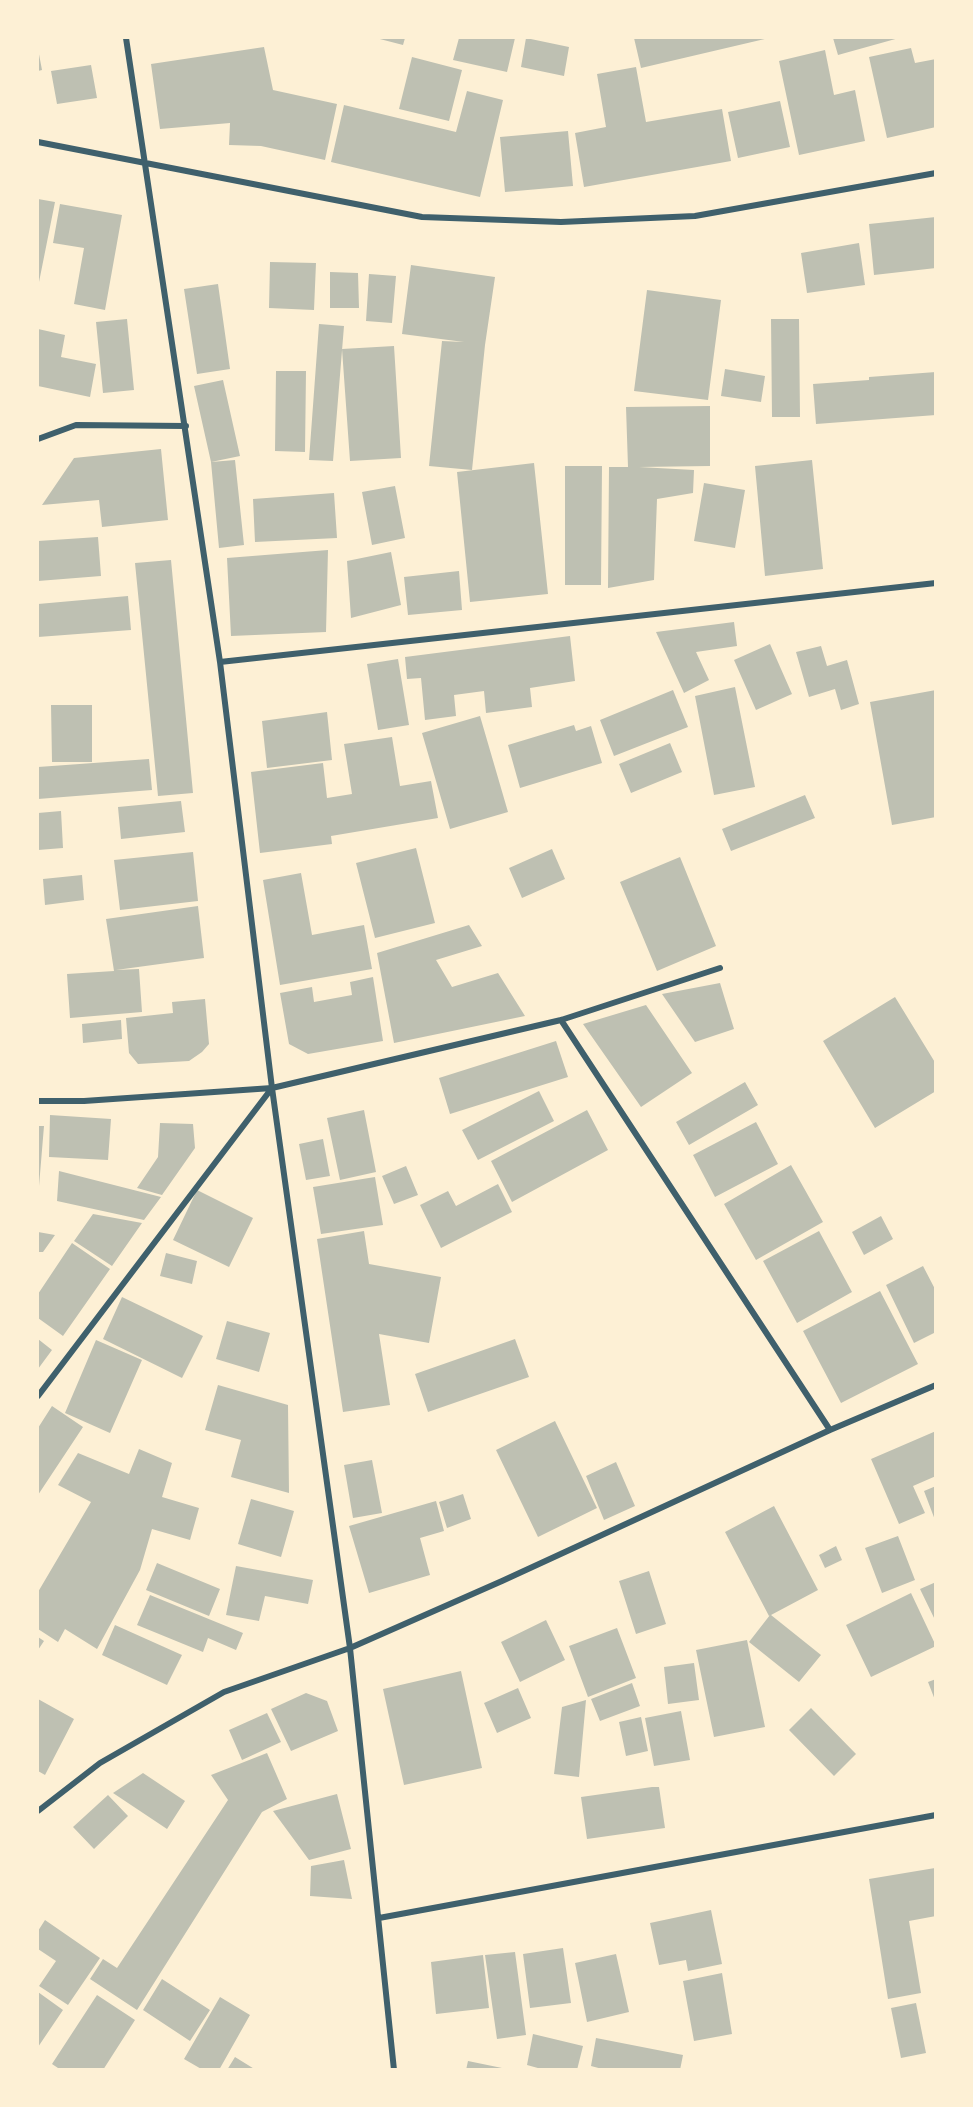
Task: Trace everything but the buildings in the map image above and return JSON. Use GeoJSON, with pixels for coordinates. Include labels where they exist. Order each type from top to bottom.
{"type":"FeatureCollection","features":[{"type":"Feature","properties":{"kind":"street"},"geometry":{"type":"LineString","coordinates":[[126,38],[220,662],[272,1088],[350,1648],[394,2070]]}},
{"type":"Feature","properties":{"kind":"street"},"geometry":{"type":"LineString","coordinates":[[38,142],[422,217],[561,222],[695,216],[936,173]]}},
{"type":"Feature","properties":{"kind":"street"},"geometry":{"type":"LineString","coordinates":[[38,439],[76,425],[186,426]]}},
{"type":"Feature","properties":{"kind":"street"},"geometry":{"type":"LineString","coordinates":[[220,662],[936,583]]}},
{"type":"Feature","properties":{"kind":"street"},"geometry":{"type":"LineString","coordinates":[[38,1101],[84,1101],[272,1088],[561,1020],[720,968]]}},
{"type":"Feature","properties":{"kind":"street"},"geometry":{"type":"LineString","coordinates":[[561,1020],[830,1430]]}},
{"type":"Feature","properties":{"kind":"street"},"geometry":{"type":"LineString","coordinates":[[38,1396],[272,1088]]}},
{"type":"Feature","properties":{"kind":"street"},"geometry":{"type":"LineString","coordinates":[[38,1811],[100,1763],[224,1692],[350,1648],[830,1430],[936,1385]]}},
{"type":"Feature","properties":{"kind":"street"},"geometry":{"type":"LineString","coordinates":[[379,1918],[936,1815]]}}]}
